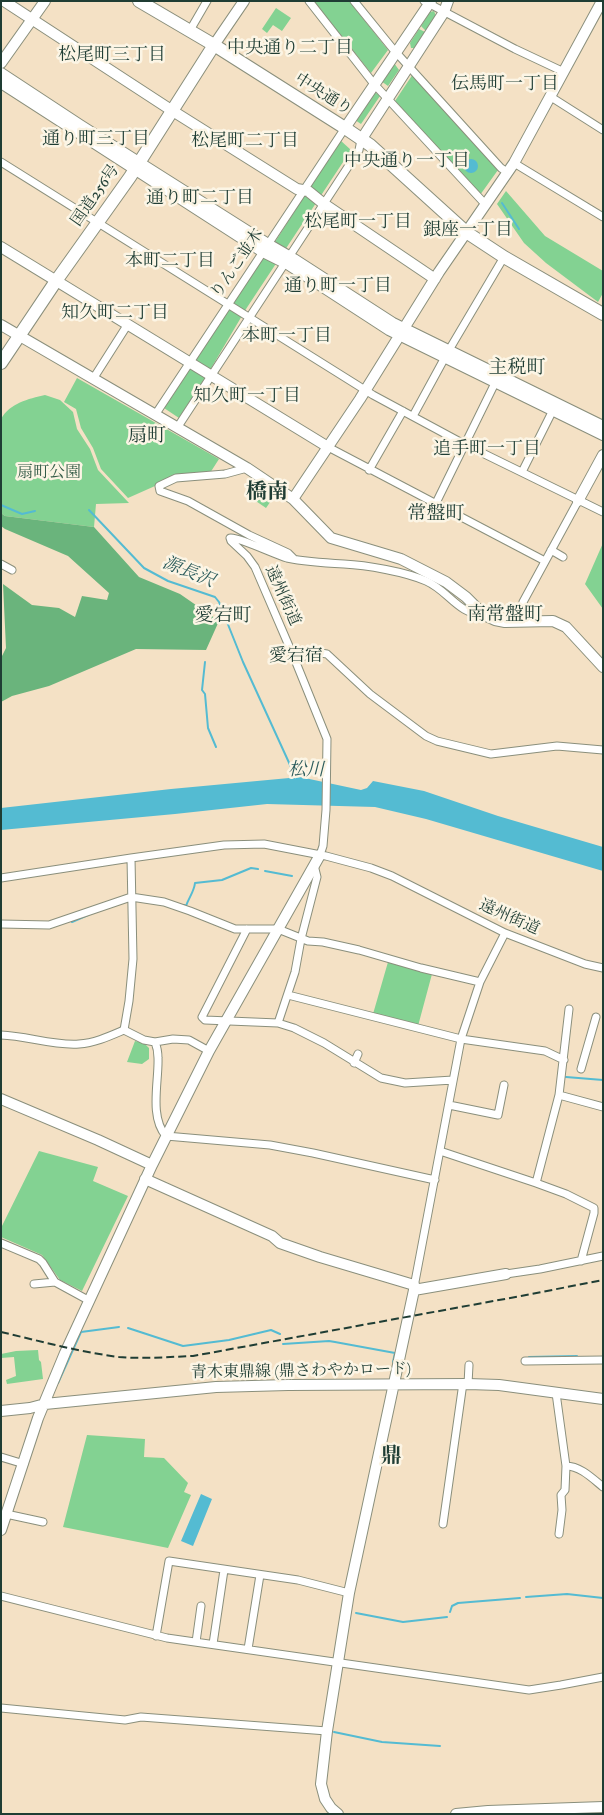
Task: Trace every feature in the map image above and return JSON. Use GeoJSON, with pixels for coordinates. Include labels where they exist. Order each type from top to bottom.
{"type":"FeatureCollection","features":[{"type":"Feature","properties":{"kind":"highway","name":"中央通り"},"geometry":{"type":"LineString","coordinates":[[139,1],[214,45],[345,128],[370,145],[466,232],[504,257],[603,314]]}},
{"type":"Feature","properties":{"kind":"highway","name":"国道256号"},"geometry":{"type":"LineString","coordinates":[[1,363],[137,165],[214,45]]}},
{"type":"Feature","properties":{"kind":"street"},"geometry":{"type":"LineString","coordinates":[[4,1],[172,111],[297,188],[308,191],[324,204],[435,279]]}},
{"type":"Feature","properties":{"kind":"street"},"geometry":{"type":"LineString","coordinates":[[1,63],[45,1]]}},
{"type":"Feature","properties":{"kind":"street"},"geometry":{"type":"LineString","coordinates":[[189,32],[207,1]]}},
{"type":"Feature","properties":{"kind":"street"},"geometry":{"type":"LineString","coordinates":[[214,45],[244,1]]}},
{"type":"Feature","properties":{"kind":"street"},"geometry":{"type":"LineString","coordinates":[[309,1],[374,84],[488,203]]}},
{"type":"Feature","properties":{"kind":"street"},"geometry":{"type":"LineString","coordinates":[[354,1],[477,142],[507,172]]}},
{"type":"Feature","properties":{"kind":"street"},"geometry":{"type":"LineString","coordinates":[[177,428],[248,316],[359,150],[361,140],[444,12],[448,1]]}},
{"type":"Feature","properties":{"kind":"street"},"geometry":{"type":"LineString","coordinates":[[345,128],[397,52],[428,2],[444,12],[564,72]]}},
{"type":"Feature","properties":{"kind":"street"},"geometry":{"type":"LineString","coordinates":[[293,499],[466,232],[514,164],[600,3]]}},
{"type":"Feature","properties":{"kind":"street"},"geometry":{"type":"LineString","coordinates":[[1,73],[137,165]]}},
{"type":"Feature","properties":{"kind":"street"},"geometry":{"type":"LineString","coordinates":[[1,83],[137,165],[265,248],[287,259],[389,330],[401,332],[603,426]]}},
{"type":"Feature","properties":{"kind":"street"},"geometry":{"type":"LineString","coordinates":[[551,97],[603,130]]}},
{"type":"Feature","properties":{"kind":"street","name":"りんご並木"},"geometry":{"type":"LineString","coordinates":[[155,415],[345,128]]}},
{"type":"Feature","properties":{"kind":"street"},"geometry":{"type":"LineString","coordinates":[[1,162],[365,390],[464,444],[603,512]]}},
{"type":"Feature","properties":{"kind":"street"},"geometry":{"type":"LineString","coordinates":[[514,164],[603,217]]}},
{"type":"Feature","properties":{"kind":"street"},"geometry":{"type":"LineString","coordinates":[[1,247],[328,447],[435,505],[545,561]]}},
{"type":"Feature","properties":{"kind":"street"},"geometry":{"type":"LineString","coordinates":[[413,416],[504,257]]}},
{"type":"Feature","properties":{"kind":"street"},"geometry":{"type":"LineString","coordinates":[[93,379],[128,324]]}},
{"type":"Feature","properties":{"kind":"street"},"geometry":{"type":"LineString","coordinates":[[1,325],[247,468],[293,499],[331,538],[401,559],[446,582],[466,597],[484,615],[495,620],[505,622],[553,621],[560,623],[566,626],[603,666]]}},
{"type":"Feature","properties":{"kind":"street"},"geometry":{"type":"LineString","coordinates":[[497,378],[553,410],[603,435]]}},
{"type":"Feature","properties":{"kind":"street"},"geometry":{"type":"LineString","coordinates":[[435,505],[497,378]]}},
{"type":"Feature","properties":{"kind":"street"},"geometry":{"type":"LineString","coordinates":[[522,472],[553,410]]}},
{"type":"Feature","properties":{"kind":"street"},"geometry":{"type":"LineString","coordinates":[[369,470],[404,411]]}},
{"type":"Feature","properties":{"kind":"street"},"geometry":{"type":"LineString","coordinates":[[523,602],[603,455]]}},
{"type":"Feature","properties":{"kind":"street","name":"遠州街道"},"geometry":{"type":"LineString","coordinates":[[247,468],[225,474],[176,478],[159,486],[160,491],[188,501],[249,535],[288,553],[294,559]]}},
{"type":"Feature","properties":{"kind":"street","name":"遠州街道"},"geometry":{"type":"LineString","coordinates":[[294,559],[254,547],[236,538],[230,538],[231,542],[247,556],[255,567],[327,739],[326,810],[323,846],[320,855],[371,868],[392,876],[505,934],[585,964],[603,968]]}},
{"type":"Feature","properties":{"kind":"street"},"geometry":{"type":"LineString","coordinates":[[551,550],[563,558]]}},
{"type":"Feature","properties":{"kind":"street"},"geometry":{"type":"LineString","coordinates":[[294,559],[317,563],[371,567],[426,581],[466,611],[475,615],[484,615]]}},
{"type":"Feature","properties":{"kind":"street"},"geometry":{"type":"LineString","coordinates":[[1,564],[12,570]]}},
{"type":"Feature","properties":{"kind":"street"},"geometry":{"type":"LineString","coordinates":[[295,660],[314,652],[327,654],[370,694],[426,736],[437,741],[491,754],[557,746],[603,750]]}},
{"type":"Feature","properties":{"kind":"street"},"geometry":{"type":"LineString","coordinates":[[1,878],[238,844],[265,844],[320,855],[225,1021],[152,1164],[64,1352],[38,1418],[1,1530]]}},
{"type":"Feature","properties":{"kind":"street"},"geometry":{"type":"LineString","coordinates":[[124,1030],[129,1001],[132,959],[131,858]]}},
{"type":"Feature","properties":{"kind":"street"},"geometry":{"type":"LineString","coordinates":[[278,1023],[295,972],[301,939],[317,877],[314,865]]}},
{"type":"Feature","properties":{"kind":"street"},"geometry":{"type":"LineString","coordinates":[[1,924],[49,925],[131,896],[164,902],[190,910],[235,929],[278,928],[301,939],[359,950],[480,982]]}},
{"type":"Feature","properties":{"kind":"street"},"geometry":{"type":"LineString","coordinates":[[247,929],[202,1017],[205,1020],[278,1023],[294,1028],[324,1043],[381,1078],[405,1082],[453,1080]]}},
{"type":"Feature","properties":{"kind":"street"},"geometry":{"type":"LineString","coordinates":[[338,1814],[325,1799],[321,1784],[327,1731],[349,1593],[414,1288],[460,1038],[480,982],[505,934]]}},
{"type":"Feature","properties":{"kind":"street"},"geometry":{"type":"LineString","coordinates":[[288,995],[460,1038],[545,1051],[564,1060]]}},
{"type":"Feature","properties":{"kind":"street"},"geometry":{"type":"LineString","coordinates":[[536,1183],[559,1095],[569,1009]]}},
{"type":"Feature","properties":{"kind":"street"},"geometry":{"type":"LineString","coordinates":[[581,1069],[596,1017]]}},
{"type":"Feature","properties":{"kind":"street"},"geometry":{"type":"LineString","coordinates":[[1,1035],[27,1037],[51,1043],[80,1044],[124,1030],[144,1040],[156,1042],[173,1038],[189,1040],[209,1051]]}},
{"type":"Feature","properties":{"kind":"street"},"geometry":{"type":"LineString","coordinates":[[156,1042],[158,1057],[156,1096],[158,1118],[162,1131],[166,1136],[270,1146],[313,1153],[435,1180]]}},
{"type":"Feature","properties":{"kind":"street"},"geometry":{"type":"LineString","coordinates":[[354,1062],[358,1054]]}},
{"type":"Feature","properties":{"kind":"street"},"geometry":{"type":"LineString","coordinates":[[448,1105],[498,1115],[504,1085]]}},
{"type":"Feature","properties":{"kind":"street"},"geometry":{"type":"LineString","coordinates":[[559,1095],[603,1107]]}},
{"type":"Feature","properties":{"kind":"street"},"geometry":{"type":"LineString","coordinates":[[1,1099],[152,1164]]}},
{"type":"Feature","properties":{"kind":"street"},"geometry":{"type":"LineString","coordinates":[[440,1151],[536,1183],[594,1208],[581,1261]]}},
{"type":"Feature","properties":{"kind":"street"},"geometry":{"type":"LineString","coordinates":[[145,1179],[272,1236],[280,1242],[414,1288],[540,1270],[603,1256]]}},
{"type":"Feature","properties":{"kind":"street"},"geometry":{"type":"LineString","coordinates":[[1,1243],[39,1259],[55,1282],[88,1300]]}},
{"type":"Feature","properties":{"kind":"street"},"geometry":{"type":"LineString","coordinates":[[34,1284],[55,1282]]}},
{"type":"Feature","properties":{"kind":"street"},"geometry":{"type":"LineString","coordinates":[[525,1361],[603,1360]]}},
{"type":"Feature","properties":{"kind":"street"},"geometry":{"type":"LineString","coordinates":[[443,1524],[470,1365]]}},
{"type":"Feature","properties":{"kind":"street","name":"青木東鼎線 (鼎さわやかロード)"},"geometry":{"type":"LineString","coordinates":[[1,1411],[30,1408],[44,1404],[216,1387],[288,1385],[466,1383],[603,1399]]}},
{"type":"Feature","properties":{"kind":"street"},"geometry":{"type":"LineString","coordinates":[[556,1394],[566,1466],[565,1490],[561,1495],[562,1510],[559,1534]]}},
{"type":"Feature","properties":{"kind":"street"},"geometry":{"type":"LineString","coordinates":[[1,1457],[24,1464]]}},
{"type":"Feature","properties":{"kind":"street"},"geometry":{"type":"LineString","coordinates":[[566,1466],[572,1466],[586,1473],[603,1487]]}},
{"type":"Feature","properties":{"kind":"street"},"geometry":{"type":"LineString","coordinates":[[6,1514],[43,1522]]}},
{"type":"Feature","properties":{"kind":"street"},"geometry":{"type":"LineString","coordinates":[[156,1636],[169,1561],[298,1580],[349,1593]]}},
{"type":"Feature","properties":{"kind":"street"},"geometry":{"type":"LineString","coordinates":[[213,1644],[224,1570]]}},
{"type":"Feature","properties":{"kind":"street"},"geometry":{"type":"LineString","coordinates":[[248,1649],[260,1574]]}},
{"type":"Feature","properties":{"kind":"street"},"geometry":{"type":"LineString","coordinates":[[1,1596],[156,1636],[529,1690],[561,1686],[603,1677]]}},
{"type":"Feature","properties":{"kind":"street"},"geometry":{"type":"LineString","coordinates":[[196,1642],[202,1606]]}},
{"type":"Feature","properties":{"kind":"street"},"geometry":{"type":"LineString","coordinates":[[1,1708],[125,1720],[141,1718],[327,1731]]}},
{"type":"Feature","properties":{"kind":"street"},"geometry":{"type":"LineString","coordinates":[[456,1814],[603,1807]]}},
{"type":"Feature","properties":{"kind":"green space"},"geometry":{"type":"Polygon","coordinates":[[[311,1],[349,1],[388,50],[371,73],[331,23],[311,1]]]}},
{"type":"Feature","properties":{"kind":"green space"},"geometry":{"type":"Polygon","coordinates":[[[276,8],[291,18],[282,31],[273,25],[267,33],[262,29],[276,8]]]}},
{"type":"Feature","properties":{"kind":"green space"},"geometry":{"type":"Polygon","coordinates":[[[434,11],[436,16],[426,31],[421,26],[430,12],[434,11]]]}},
{"type":"Feature","properties":{"kind":"green space"},"geometry":{"type":"Polygon","coordinates":[[[419,29],[425,32],[415,48],[411,48],[410,43],[419,29]]]}},
{"type":"Feature","properties":{"kind":"green space"},"geometry":{"type":"Polygon","coordinates":[[[394,63],[399,70],[388,86],[381,81],[394,63]]]}},
{"type":"Feature","properties":{"kind":"green space"},"geometry":{"type":"Polygon","coordinates":[[[413,74],[498,170],[480,195],[395,101],[413,74]]]}},
{"type":"Feature","properties":{"kind":"green space"},"geometry":{"type":"Polygon","coordinates":[[[375,92],[380,96],[361,124],[355,120],[375,92]]]}},
{"type":"Feature","properties":{"kind":"green space"},"geometry":{"type":"Polygon","coordinates":[[[340,140],[351,150],[246,309],[179,418],[164,408],[261,260],[275,242],[340,140]]]}},
{"type":"Feature","properties":{"kind":"green space"},"geometry":{"type":"Polygon","coordinates":[[[506,191],[545,236],[603,271],[603,293],[598,302],[546,263],[524,243],[497,204],[506,191]]]}},
{"type":"Feature","properties":{"kind":"green space"},"geometry":{"type":"Polygon","coordinates":[[[77,378],[219,459],[210,473],[166,479],[128,498],[101,469],[93,448],[81,428],[76,409],[64,402],[77,378]]]}},
{"type":"Feature","properties":{"kind":"green space","name":"扇町公園"},"geometry":{"type":"Polygon","coordinates":[[[45,395],[60,400],[73,412],[77,429],[90,449],[98,470],[129,503],[96,504],[94,527],[5,516],[1,513],[1,419],[14,405],[45,395]]]}},
{"type":"Feature","properties":{"kind":"green space"},"geometry":{"type":"Polygon","coordinates":[[[256,482],[275,495],[266,508],[247,495],[256,482]]]}},
{"type":"Feature","properties":{"kind":"green space"},"geometry":{"type":"Polygon","coordinates":[[[1,513],[5,516],[94,527],[139,577],[180,594],[219,621],[206,650],[136,649],[49,686],[12,696],[1,702],[1,658],[6,648],[3,584],[32,605],[59,608],[75,617],[82,596],[107,600],[109,593],[68,556],[5,529],[1,526],[1,513]]]}},
{"type":"Feature","properties":{"kind":"green space"},"geometry":{"type":"Polygon","coordinates":[[[603,543],[603,609],[585,584],[603,543]]]}},
{"type":"Feature","properties":{"kind":"green space"},"geometry":{"type":"Polygon","coordinates":[[[388,962],[432,974],[418,1026],[373,1014],[388,962]]]}},
{"type":"Feature","properties":{"kind":"green space"},"geometry":{"type":"Polygon","coordinates":[[[135,1041],[144,1043],[149,1048],[149,1059],[142,1064],[127,1062],[135,1041]]]}},
{"type":"Feature","properties":{"kind":"green space"},"geometry":{"type":"Polygon","coordinates":[[[39,1151],[98,1167],[93,1181],[128,1196],[82,1291],[60,1280],[42,1255],[1,1237],[1,1228],[39,1151]]]}},
{"type":"Feature","properties":{"kind":"green space"},"geometry":{"type":"Polygon","coordinates":[[[38,1350],[43,1379],[7,1384],[6,1380],[16,1376],[14,1357],[1,1358],[1,1354],[38,1350]]]}},
{"type":"Feature","properties":{"kind":"green space"},"geometry":{"type":"Polygon","coordinates":[[[87,1435],[145,1439],[144,1457],[164,1458],[188,1483],[184,1492],[191,1495],[168,1548],[63,1527],[87,1435]]]}},
{"type":"Feature","properties":{"kind":"water"},"geometry":{"type":"Polygon","coordinates":[[[468,159],[474,159],[478,166],[474,173],[468,173],[464,169],[464,163],[468,159]]]}},
{"type":"Feature","properties":{"kind":"water"},"geometry":{"type":"Polygon","coordinates":[[[300,777],[361,790],[367,788],[373,781],[424,791],[498,816],[603,847],[603,871],[426,819],[375,807],[267,804],[1,830],[1,808],[300,777]]]}},
{"type":"Feature","properties":{"kind":"water"},"geometry":{"type":"Polygon","coordinates":[[[201,1494],[212,1499],[193,1546],[181,1541],[201,1494]]]}},
{"type":"Feature","properties":{"kind":"waterway"},"geometry":{"type":"LineString","coordinates":[[502,203],[519,229]]}},
{"type":"Feature","properties":{"kind":"waterway","name":"源長沢"},"geometry":{"type":"LineString","coordinates":[[1,505],[22,514],[35,511]]}},
{"type":"Feature","properties":{"kind":"waterway","name":"源長沢"},"geometry":{"type":"LineString","coordinates":[[89,510],[144,568],[168,581],[215,597],[219,602],[243,662],[296,778]]}},
{"type":"Feature","properties":{"kind":"waterway"},"geometry":{"type":"LineString","coordinates":[[205,662],[202,690],[205,694],[208,728],[216,747]]}},
{"type":"Feature","properties":{"kind":"waterway"},"geometry":{"type":"LineString","coordinates":[[184,905],[186,906],[195,883],[222,880],[251,868],[258,869]]}},
{"type":"Feature","properties":{"kind":"waterway"},"geometry":{"type":"LineString","coordinates":[[265,871],[292,876]]}},
{"type":"Feature","properties":{"kind":"waterway"},"geometry":{"type":"LineString","coordinates":[[72,922],[88,915]]}},
{"type":"Feature","properties":{"kind":"waterway"},"geometry":{"type":"LineString","coordinates":[[566,1077],[603,1080]]}},
{"type":"Feature","properties":{"kind":"waterway"},"geometry":{"type":"LineString","coordinates":[[58,1383],[81,1332],[119,1327]]}},
{"type":"Feature","properties":{"kind":"waterway"},"geometry":{"type":"LineString","coordinates":[[128,1328],[183,1346],[229,1340],[271,1330],[280,1334]]}},
{"type":"Feature","properties":{"kind":"waterway"},"geometry":{"type":"LineString","coordinates":[[283,1344],[329,1341],[395,1353],[393,1362]]}},
{"type":"Feature","properties":{"kind":"waterway"},"geometry":{"type":"LineString","coordinates":[[529,1357],[577,1356]]}},
{"type":"Feature","properties":{"kind":"waterway"},"geometry":{"type":"LineString","coordinates":[[526,1597],[567,1594],[603,1598]]}},
{"type":"Feature","properties":{"kind":"waterway"},"geometry":{"type":"LineString","coordinates":[[450,1612],[452,1606],[458,1603],[520,1598]]}},
{"type":"Feature","properties":{"kind":"waterway"},"geometry":{"type":"LineString","coordinates":[[356,1613],[403,1622],[447,1617]]}},
{"type":"Feature","properties":{"kind":"waterway"},"geometry":{"type":"LineString","coordinates":[[334,1732],[382,1742],[440,1746]]}},
{"type":"Feature","properties":{"kind":"railway"},"geometry":{"type":"LineString","coordinates":[[1,1332],[74,1349],[119,1357],[193,1356],[603,1280]]}},
{"type":"Feature","properties":{"kind":"district","name":"中央通り二丁目"},"geometry":{"type":"Point","coordinates":[290,49]}},
{"type":"Feature","properties":{"kind":"district","name":"松尾町三丁目"},"geometry":{"type":"Point","coordinates":[112,56]}},
{"type":"Feature","properties":{"kind":"district","name":"伝馬町一丁目"},"geometry":{"type":"Point","coordinates":[505,85]}},
{"type":"Feature","properties":{"kind":"district","name":"通り町三丁目"},"geometry":{"type":"Point","coordinates":[96,140]}},
{"type":"Feature","properties":{"kind":"district","name":"松尾町二丁目"},"geometry":{"type":"Point","coordinates":[245,142]}},
{"type":"Feature","properties":{"kind":"district","name":"中央通り一丁目"},"geometry":{"type":"Point","coordinates":[407,162]}},
{"type":"Feature","properties":{"kind":"district","name":"通り町二丁目"},"geometry":{"type":"Point","coordinates":[200,199]}},
{"type":"Feature","properties":{"kind":"district","name":"松尾町一丁目"},"geometry":{"type":"Point","coordinates":[358,223]}},
{"type":"Feature","properties":{"kind":"district","name":"銀座一丁目"},"geometry":{"type":"Point","coordinates":[468,231]}},
{"type":"Feature","properties":{"kind":"district","name":"本町二丁目"},"geometry":{"type":"Point","coordinates":[170,262]}},
{"type":"Feature","properties":{"kind":"district","name":"通り町一丁目"},"geometry":{"type":"Point","coordinates":[338,287]}},
{"type":"Feature","properties":{"kind":"district","name":"知久町二丁目"},"geometry":{"type":"Point","coordinates":[115,314]}},
{"type":"Feature","properties":{"kind":"district","name":"本町一丁目"},"geometry":{"type":"Point","coordinates":[287,337]}},
{"type":"Feature","properties":{"kind":"district","name":"主税町"},"geometry":{"type":"Point","coordinates":[517,369]}},
{"type":"Feature","properties":{"kind":"district","name":"知久町一丁目"},"geometry":{"type":"Point","coordinates":[247,397]}},
{"type":"Feature","properties":{"kind":"district","name":"扇町"},"geometry":{"type":"Point","coordinates":[147,437]}},
{"type":"Feature","properties":{"kind":"district","name":"追手町一丁目"},"geometry":{"type":"Point","coordinates":[487,450]}},
{"type":"Feature","properties":{"kind":"district","name":"橋南"},"geometry":{"type":"Point","coordinates":[267,493]}},
{"type":"Feature","properties":{"kind":"district","name":"常盤町"},"geometry":{"type":"Point","coordinates":[436,515]}},
{"type":"Feature","properties":{"kind":"district","name":"南常盤町"},"geometry":{"type":"Point","coordinates":[505,616]}},
{"type":"Feature","properties":{"kind":"district","name":"愛宕町"},"geometry":{"type":"Point","coordinates":[223,617]}},
{"type":"Feature","properties":{"kind":"district","name":"愛宕宿"},"geometry":{"type":"Point","coordinates":[296,657]}},
{"type":"Feature","properties":{"kind":"district","name":"鼎"},"geometry":{"type":"Point","coordinates":[391,1457]}},
{"type":"Feature","properties":{"kind":"water label","name":"松川"},"geometry":{"type":"Point","coordinates":[306,771]}}]}
